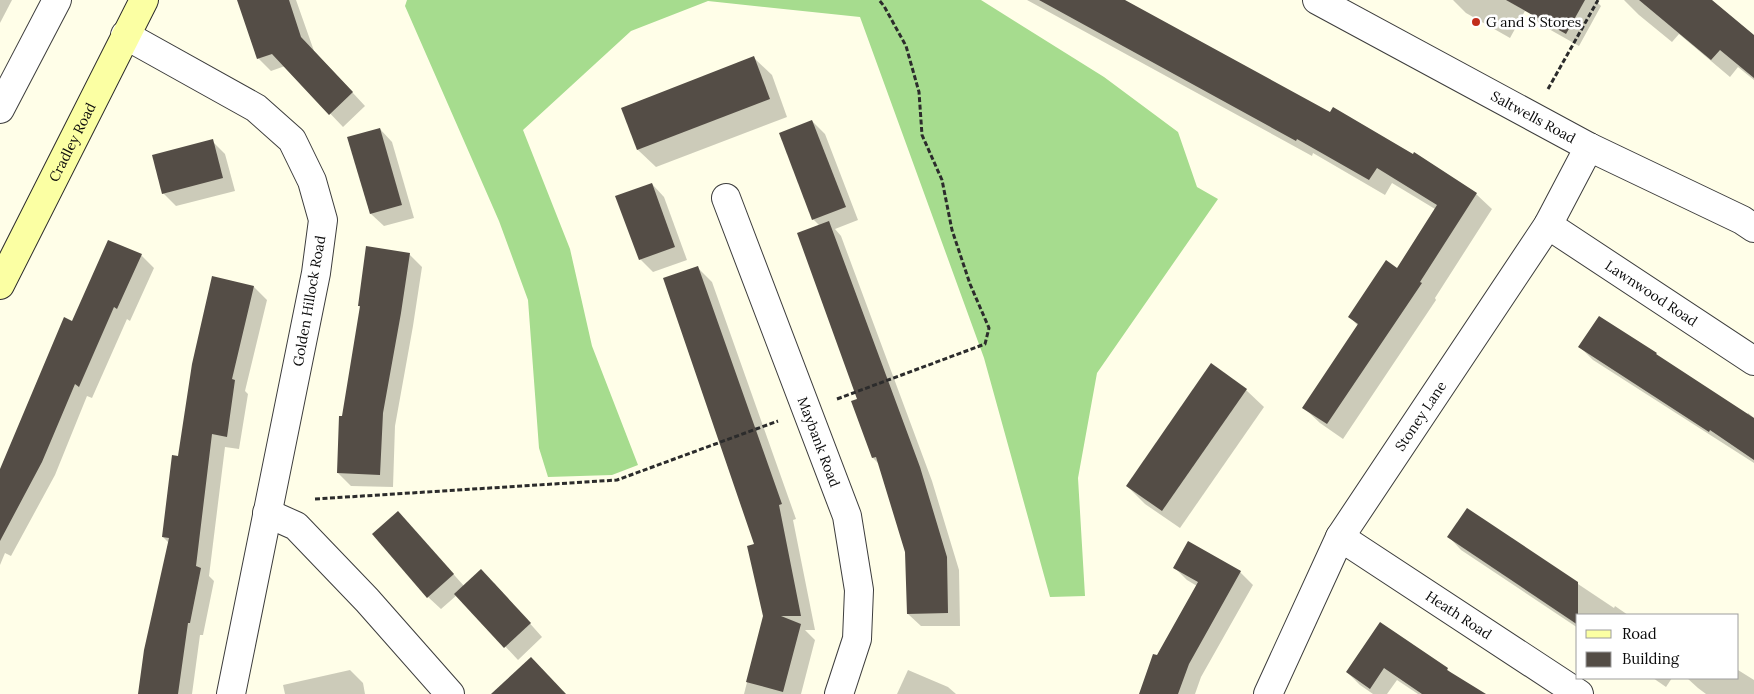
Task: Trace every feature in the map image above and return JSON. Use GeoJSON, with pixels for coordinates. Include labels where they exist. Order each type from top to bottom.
{"type":"FeatureCollection","features":[{"type":"Feature","properties":{"kind":"main road","name":"Cradley Road"},"geometry":{"type":"LineString","coordinates":[[0,285],[144,0]]}},
{"type":"Feature","properties":{"kind":"street"},"geometry":{"type":"LineString","coordinates":[[0,109],[56,0]]}},
{"type":"Feature","properties":{"kind":"street","name":"Saltwells Road"},"geometry":{"type":"LineString","coordinates":[[1317,0],[1589,147],[1750,219]]}},
{"type":"Feature","properties":{"kind":"street","name":"Golden Hillock Road"},"geometry":{"type":"LineString","coordinates":[[125,35],[256,108],[292,140],[312,180],[323,220],[316,273],[231,694]]}},
{"type":"Feature","properties":{"kind":"street","name":"Stoney Lane"},"geometry":{"type":"LineString","coordinates":[[1268,694],[1340,536],[1548,225],[1589,147]]}},
{"type":"Feature","properties":{"kind":"street","name":"Maybank Road"},"geometry":{"type":"LineString","coordinates":[[726,198],[847,516],[859,590],[857,639],[839,694]]}},
{"type":"Feature","properties":{"kind":"street","name":"Lawnwood Road"},"geometry":{"type":"LineString","coordinates":[[1548,225],[1754,361]]}},
{"type":"Feature","properties":{"kind":"street"},"geometry":{"type":"LineString","coordinates":[[268,507],[296,526],[367,600],[450,694]]}},
{"type":"Feature","properties":{"kind":"street","name":"Heath Road"},"geometry":{"type":"LineString","coordinates":[[1340,536],[1579,694]]}},
{"type":"Feature","properties":{"kind":"path"},"geometry":{"type":"LineString","coordinates":[[268,507],[617,480],[985,344],[989,328],[970,284],[952,230],[942,180],[922,135],[919,92],[906,46],[884,6],[878,0]]}},
{"type":"Feature","properties":{"kind":"path"},"geometry":{"type":"LineString","coordinates":[[1547,91],[1598,0]]}},
{"type":"Feature","properties":{"kind":"green space"},"geometry":{"type":"Polygon","coordinates":[[[407,0],[981,0],[1104,77],[1178,132],[1197,187],[1218,199],[1097,373],[1078,478],[1085,596],[1050,597],[984,358],[860,17],[708,1],[631,31],[523,130],[570,249],[592,346],[638,465],[612,475],[548,477],[539,448],[528,300],[499,221],[405,6],[407,0]]]}},
{"type":"Feature","properties":{"kind":"building"},"geometry":{"type":"Polygon","coordinates":[[[237,0],[289,0],[301,37],[353,92],[329,115],[272,54],[257,59],[237,0]]]}},
{"type":"Feature","properties":{"kind":"building"},"geometry":{"type":"Polygon","coordinates":[[[1039,0],[1125,0],[1330,112],[1333,107],[1413,154],[1414,152],[1477,193],[1420,282],[1422,283],[1327,424],[1302,408],[1358,324],[1348,317],[1386,260],[1397,268],[1437,205],[1377,168],[1369,180],[1297,139],[1296,141],[1039,0]]]}},
{"type":"Feature","properties":{"kind":"building"},"geometry":{"type":"Polygon","coordinates":[[[1506,0],[1585,0],[1566,34],[1506,0]]]}},
{"type":"Feature","properties":{"kind":"building"},"geometry":{"type":"Polygon","coordinates":[[[1639,0],[1712,0],[1754,35],[1754,78],[1720,50],[1711,60],[1639,0]]]}},
{"type":"Feature","properties":{"kind":"building"},"geometry":{"type":"Polygon","coordinates":[[[754,56],[770,99],[637,150],[621,108],[754,56]]]}},
{"type":"Feature","properties":{"kind":"building"},"geometry":{"type":"Polygon","coordinates":[[[812,120],[846,207],[812,220],[779,133],[812,120]]]}},
{"type":"Feature","properties":{"kind":"building"},"geometry":{"type":"Polygon","coordinates":[[[380,128],[402,205],[370,214],[347,137],[380,128]]]}},
{"type":"Feature","properties":{"kind":"building"},"geometry":{"type":"Polygon","coordinates":[[[213,139],[223,178],[162,194],[152,155],[213,139]]]}},
{"type":"Feature","properties":{"kind":"building"},"geometry":{"type":"Polygon","coordinates":[[[652,183],[675,247],[639,260],[615,196],[652,183]]]}},
{"type":"Feature","properties":{"kind":"building"},"geometry":{"type":"Polygon","coordinates":[[[829,221],[920,467],[947,557],[948,613],[907,614],[905,552],[876,457],[872,458],[851,401],[857,399],[797,233],[829,221]]]}},
{"type":"Feature","properties":{"kind":"building"},"geometry":{"type":"Polygon","coordinates":[[[108,240],[142,254],[117,309],[114,307],[79,387],[75,384],[42,462],[0,541],[0,469],[64,317],[72,321],[108,240]]]}},
{"type":"Feature","properties":{"kind":"building"},"geometry":{"type":"Polygon","coordinates":[[[366,246],[410,253],[383,413],[380,475],[337,473],[339,416],[342,416],[360,306],[358,306],[366,246]]]}},
{"type":"Feature","properties":{"kind":"building"},"geometry":{"type":"Polygon","coordinates":[[[698,266],[782,504],[779,505],[801,616],[781,616],[801,624],[783,692],[746,682],[763,616],[747,546],[754,544],[663,278],[698,266]]]}},
{"type":"Feature","properties":{"kind":"building"},"geometry":{"type":"Polygon","coordinates":[[[212,276],[254,286],[232,379],[235,380],[227,437],[212,434],[196,566],[201,568],[190,623],[188,623],[178,694],[138,694],[144,650],[169,538],[162,537],[172,455],[178,456],[192,364],[212,276]]]}},
{"type":"Feature","properties":{"kind":"building"},"geometry":{"type":"Polygon","coordinates":[[[1599,316],[1754,418],[1754,460],[1578,347],[1599,316]]]}},
{"type":"Feature","properties":{"kind":"building"},"geometry":{"type":"Polygon","coordinates":[[[1211,363],[1247,389],[1162,511],[1126,486],[1211,363]]]}},
{"type":"Feature","properties":{"kind":"building"},"geometry":{"type":"Polygon","coordinates":[[[1467,508],[1578,582],[1578,614],[1576,614],[1576,624],[1447,537],[1467,508]]]}},
{"type":"Feature","properties":{"kind":"building"},"geometry":{"type":"Polygon","coordinates":[[[398,511],[454,574],[427,598],[372,534],[398,511]]]}},
{"type":"Feature","properties":{"kind":"building"},"geometry":{"type":"Polygon","coordinates":[[[1188,541],[1241,571],[1189,664],[1178,694],[1139,694],[1153,654],[1157,655],[1198,582],[1173,568],[1188,541]]]}},
{"type":"Feature","properties":{"kind":"building"},"geometry":{"type":"Polygon","coordinates":[[[481,569],[531,623],[504,648],[454,594],[481,569]]]}},
{"type":"Feature","properties":{"kind":"building"},"geometry":{"type":"Polygon","coordinates":[[[1380,622],[1448,668],[1447,670],[1486,694],[1422,694],[1384,668],[1370,689],[1346,672],[1380,622]]]}},
{"type":"Feature","properties":{"kind":"building"},"geometry":{"type":"Polygon","coordinates":[[[531,657],[566,694],[491,694],[531,657]]]}},
{"type":"Feature","properties":{"kind":"place","name":"G and S Stores"},"geometry":{"type":"Point","coordinates":[1476,22]}}]}
